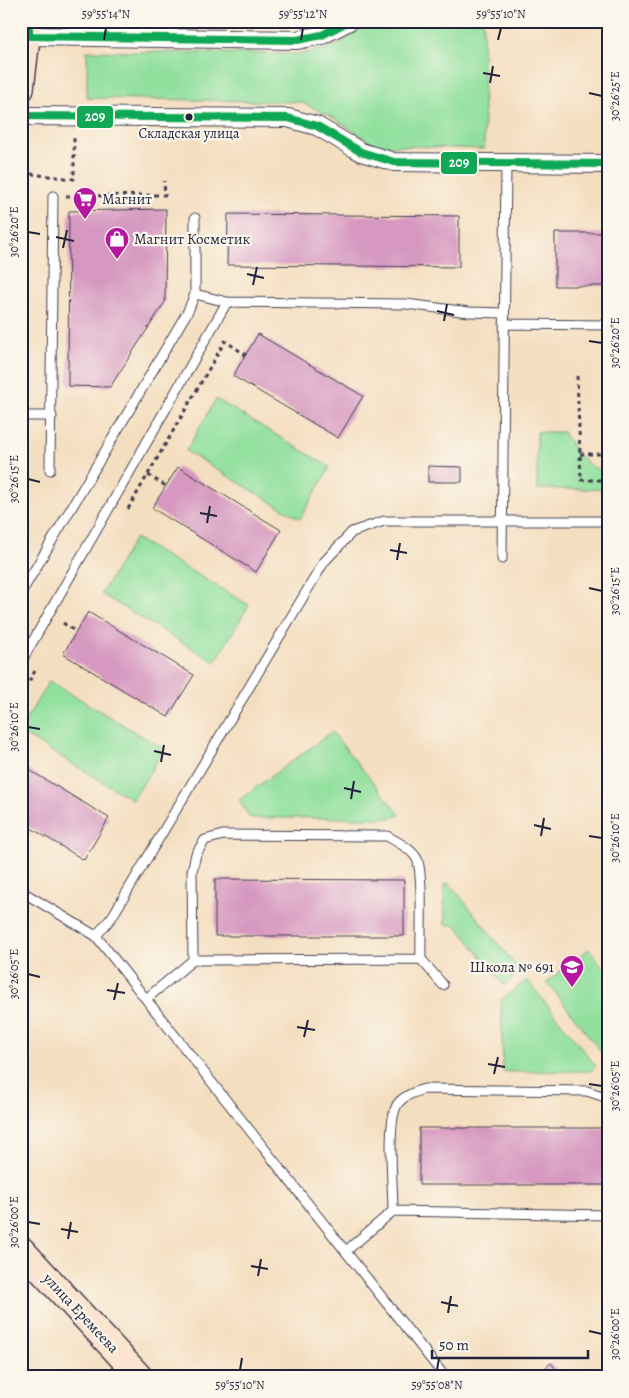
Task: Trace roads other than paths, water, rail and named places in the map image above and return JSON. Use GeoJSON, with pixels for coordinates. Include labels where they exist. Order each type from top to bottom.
{"type":"FeatureCollection","features":[{"type":"Feature","properties":{"kind":"street"},"geometry":{"type":"LineString","coordinates":[[21,89],[27,31],[297,40],[322,35],[349,21]]}},
{"type":"Feature","properties":{"kind":"street"},"geometry":{"type":"LineString","coordinates":[[21,116],[288,118],[317,126],[361,152],[394,162],[608,164]]}},
{"type":"Feature","properties":{"kind":"street","name":"улица Еремеева"},"geometry":{"type":"LineString","coordinates":[[21,1249],[140,1377]]}},
{"type":"Feature","properties":{"kind":"lane"},"geometry":{"type":"LineString","coordinates":[[502,559],[506,163]]}},
{"type":"Feature","properties":{"kind":"lane"},"geometry":{"type":"LineString","coordinates":[[50,470],[53,196]]}},
{"type":"Feature","properties":{"kind":"lane"},"geometry":{"type":"LineString","coordinates":[[21,593],[188,311],[195,294],[195,218]]}},
{"type":"Feature","properties":{"kind":"lane"},"geometry":{"type":"LineString","coordinates":[[195,294],[227,302],[406,304],[469,312],[504,313]]}},
{"type":"Feature","properties":{"kind":"lane"},"geometry":{"type":"LineString","coordinates":[[21,662],[227,302]]}},
{"type":"Feature","properties":{"kind":"lane"},"geometry":{"type":"LineString","coordinates":[[504,324],[608,325]]}},
{"type":"Feature","properties":{"kind":"lane"},"geometry":{"type":"LineString","coordinates":[[21,416],[52,416]]}},
{"type":"Feature","properties":{"kind":"lane"},"geometry":{"type":"LineString","coordinates":[[96,936],[112,917],[324,562],[352,532],[384,521],[608,521]]}},
{"type":"Feature","properties":{"kind":"lane"},"geometry":{"type":"LineString","coordinates":[[193,960],[192,871],[196,854],[205,840],[222,834],[387,836],[402,844],[417,859],[420,883],[420,960],[443,985]]}},
{"type":"Feature","properties":{"kind":"lane"},"geometry":{"type":"LineString","coordinates":[[21,891],[96,936],[445,1377]]}},
{"type":"Feature","properties":{"kind":"lane"},"geometry":{"type":"LineString","coordinates":[[146,999],[193,960],[420,960]]}},
{"type":"Feature","properties":{"kind":"lane"},"geometry":{"type":"LineString","coordinates":[[393,1211],[392,1125],[396,1106],[408,1094],[424,1089],[587,1091],[608,1098]]}},
{"type":"Feature","properties":{"kind":"lane"},"geometry":{"type":"LineString","coordinates":[[346,1251],[393,1211],[608,1215]]}},
{"type":"Feature","properties":{"kind":"place","name":"Складская улица"},"geometry":{"type":"Point","coordinates":[189,117]}},
{"type":"Feature","properties":{"kind":"place","name":"Магнит"},"geometry":{"type":"Point","coordinates":[85,220]}},
{"type":"Feature","properties":{"kind":"place","name":"Магнит Косметик"},"geometry":{"type":"Point","coordinates":[117,260]}},
{"type":"Feature","properties":{"kind":"place","name":"Школа № 691"},"geometry":{"type":"Point","coordinates":[572,988]}}]}
